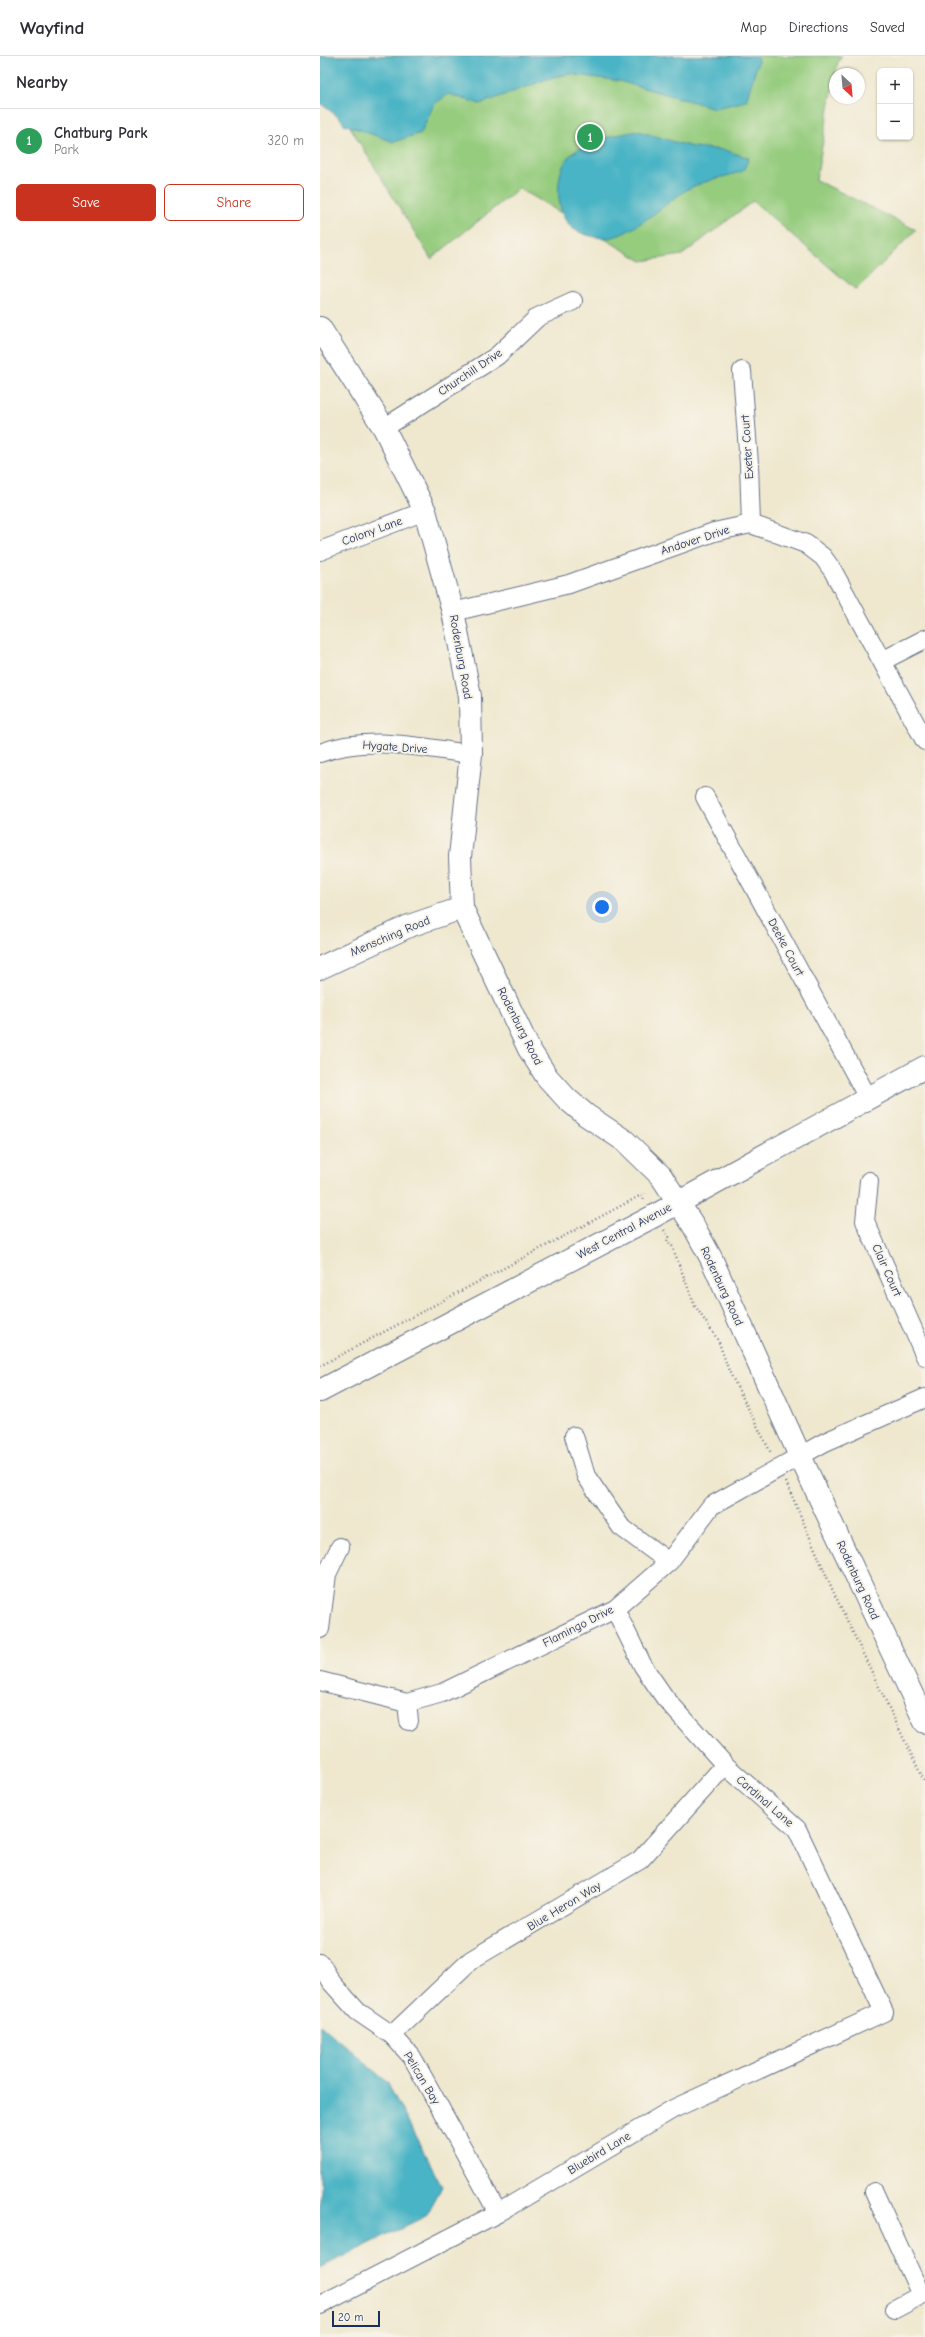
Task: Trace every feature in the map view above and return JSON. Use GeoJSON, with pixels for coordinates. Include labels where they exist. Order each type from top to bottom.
{"type":"FeatureCollection","features":[{"type":"Feature","properties":{"kind":"street","name":"Churchill Drive"},"geometry":{"type":"LineString","coordinates":[[384,428],[497,356],[538,317],[573,301]]}},
{"type":"Feature","properties":{"kind":"street","name":"Rodenburg Road"},"geometry":{"type":"LineString","coordinates":[[321,332],[384,428],[425,512],[453,612],[470,696],[471,754],[462,828],[462,908],[529,1049],[547,1077],[567,1099],[586,1116],[625,1141],[661,1176],[679,1201],[711,1258],[800,1456],[925,1722]]}},
{"type":"Feature","properties":{"kind":"street","name":"Exeter Court"},"geometry":{"type":"LineString","coordinates":[[742,371],[749,464],[751,524]]}},
{"type":"Feature","properties":{"kind":"street","name":"Colony Lane"},"geometry":{"type":"LineString","coordinates":[[320,551],[425,512]]}},
{"type":"Feature","properties":{"kind":"street","name":"Andover Drive"},"geometry":{"type":"LineString","coordinates":[[453,612],[569,584],[714,532],[751,524]]}},
{"type":"Feature","properties":{"kind":"street"},"geometry":{"type":"LineString","coordinates":[[751,524],[806,544],[822,557],[833,571],[925,741]]}},
{"type":"Feature","properties":{"kind":"street"},"geometry":{"type":"LineString","coordinates":[[882,661],[925,639]]}},
{"type":"Feature","properties":{"kind":"street","name":"Hygate Drive"},"geometry":{"type":"LineString","coordinates":[[320,753],[333,748],[364,744],[471,754]]}},
{"type":"Feature","properties":{"kind":"street","name":"Deeke Court"},"geometry":{"type":"LineString","coordinates":[[705,797],[868,1098]]}},
{"type":"Feature","properties":{"kind":"street","name":"Mensching Road"},"geometry":{"type":"LineString","coordinates":[[320,968],[409,926],[462,908]]}},
{"type":"Feature","properties":{"kind":"street","name":"West Central Avenue"},"geometry":{"type":"LineString","coordinates":[[320,1391],[679,1201],[925,1067]]}},
{"type":"Feature","properties":{"kind":"street","name":"Clair Court"},"geometry":{"type":"LineString","coordinates":[[869,1181],[865,1221],[925,1356]]}},
{"type":"Feature","properties":{"kind":"street","name":"Flamingo Drive"},"geometry":{"type":"LineString","coordinates":[[407,1703],[442,1693],[615,1609],[669,1562],[711,1506],[825,1442],[925,1398]]}},
{"type":"Feature","properties":{"kind":"street"},"geometry":{"type":"LineString","coordinates":[[574,1436],[586,1476],[621,1527],[669,1562]]}},
{"type":"Feature","properties":{"kind":"street"},"geometry":{"type":"LineString","coordinates":[[320,1629],[327,1574],[340,1548]]}},
{"type":"Feature","properties":{"kind":"street","name":"Cardinal Lane"},"geometry":{"type":"LineString","coordinates":[[615,1609],[643,1666],[665,1698],[725,1765],[797,1829],[884,2012]]}},
{"type":"Feature","properties":{"kind":"street"},"geometry":{"type":"LineString","coordinates":[[320,1681],[407,1703],[409,1721]]}},
{"type":"Feature","properties":{"kind":"street","name":"Blue Heron Way"},"geometry":{"type":"LineString","coordinates":[[392,2036],[471,1960],[640,1860],[725,1765]]}},
{"type":"Feature","properties":{"kind":"street","name":"Pelican Bay"},"geometry":{"type":"LineString","coordinates":[[320,1963],[332,1983],[357,2011],[392,2036],[412,2057],[498,2213]]}},
{"type":"Feature","properties":{"kind":"street","name":"Bluebird Lane"},"geometry":{"type":"LineString","coordinates":[[320,2305],[498,2213],[673,2109],[884,2012]]}},
{"type":"Feature","properties":{"kind":"street"},"geometry":{"type":"LineString","coordinates":[[874,2192],[923,2294],[895,2309]]}},
{"type":"Feature","properties":{"kind":"path"},"geometry":{"type":"LineString","coordinates":[[320,1366],[644,1193]]}},
{"type":"Feature","properties":{"kind":"path"},"geometry":{"type":"LineString","coordinates":[[669,1237],[666,1241],[672,1246],[695,1306],[718,1340],[729,1371],[769,1450]]}},
{"type":"Feature","properties":{"kind":"path"},"geometry":{"type":"LineString","coordinates":[[787,1486],[833,1591],[925,1783]]}},
{"type":"Feature","properties":{"kind":"green space"},"geometry":{"type":"Polygon","coordinates":[[[320,56],[842,56],[836,68],[829,68],[830,104],[816,180],[916,230],[856,290],[753,201],[682,255],[642,261],[519,188],[431,259],[320,78],[320,56]]]}},
{"type":"Feature","properties":{"kind":"water"},"geometry":{"type":"Polygon","coordinates":[[[320,56],[757,56],[758,62],[746,101],[715,108],[619,81],[570,74],[553,77],[480,104],[449,94],[434,104],[421,133],[393,142],[344,124],[341,119],[320,103],[320,56]]]}},
{"type":"Feature","properties":{"kind":"water"},"geometry":{"type":"Polygon","coordinates":[[[638,131],[692,147],[725,150],[749,158],[743,171],[708,181],[688,189],[648,218],[626,232],[616,236],[606,238],[597,237],[583,234],[571,227],[565,220],[561,211],[558,189],[562,168],[567,159],[580,148],[588,144],[613,136],[638,131]]]}},
{"type":"Feature","properties":{"kind":"water"},"geometry":{"type":"Polygon","coordinates":[[[320,2024],[387,2082],[442,2187],[426,2216],[320,2268],[320,2024]]]}},
{"type":"Feature","properties":{"kind":"place","name":"Chatburg Park"},"geometry":{"type":"Point","coordinates":[590,137]}}]}
